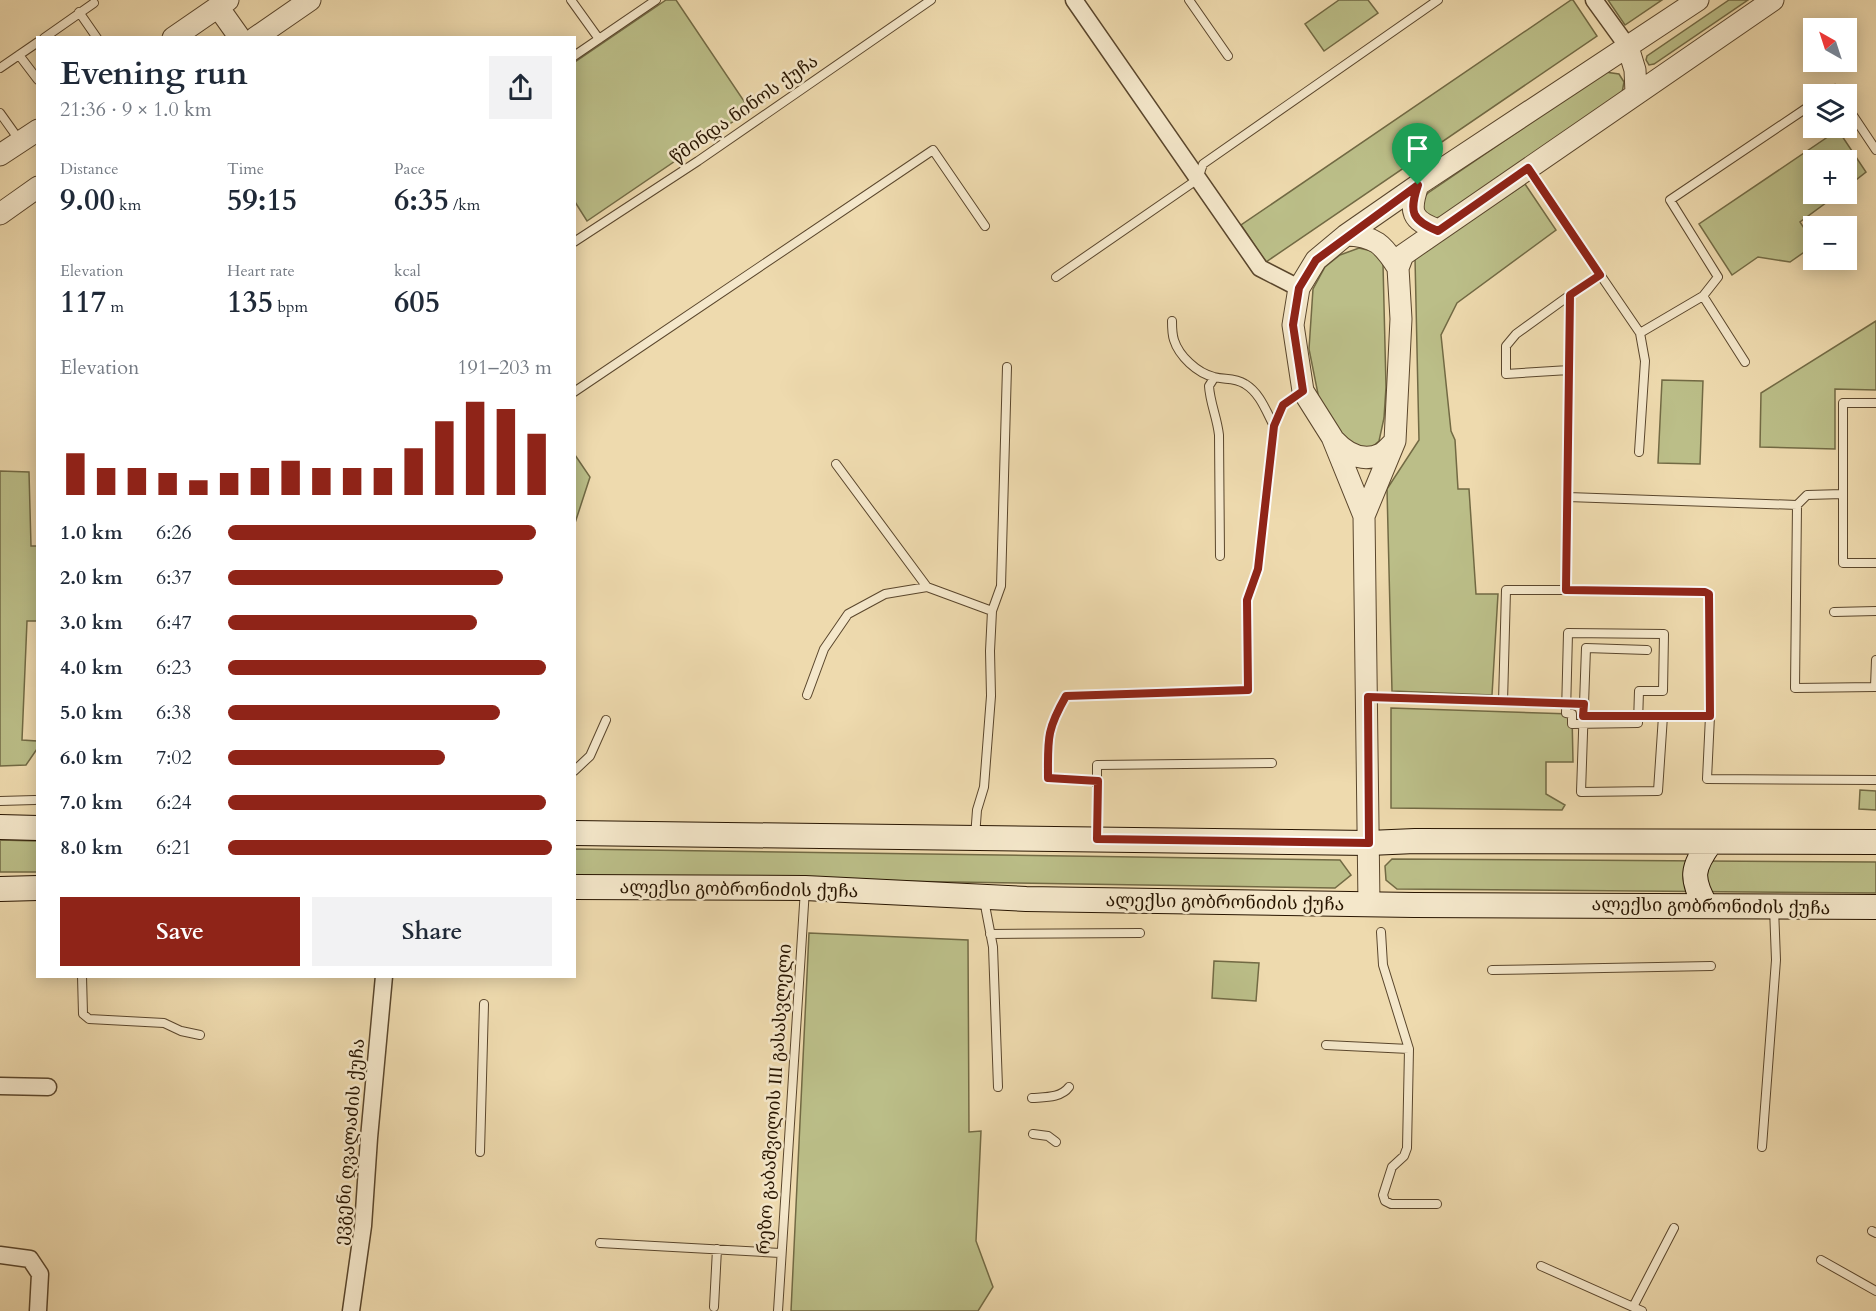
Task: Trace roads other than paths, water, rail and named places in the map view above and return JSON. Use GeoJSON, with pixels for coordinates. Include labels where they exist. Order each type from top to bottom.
{"type":"FeatureCollection","features":[{"type":"Feature","properties":{"kind":"main road"},"geometry":{"type":"LineString","coordinates":[[0,827],[36,828]]}},
{"type":"Feature","properties":{"kind":"main road"},"geometry":{"type":"LineString","coordinates":[[576,833],[1369,843],[1426,841],[1876,843]]}},
{"type":"Feature","properties":{"kind":"main road"},"geometry":{"type":"LineString","coordinates":[[1706,906],[1695,880],[1695,868],[1710,843]]}},
{"type":"Feature","properties":{"kind":"main road","name":"ალექსი გობრონიძის ქუჩა"},"geometry":{"type":"LineString","coordinates":[[576,887],[805,888],[983,896],[1369,904],[1876,907]]}},
{"type":"Feature","properties":{"kind":"main road"},"geometry":{"type":"LineString","coordinates":[[0,889],[36,888]]}},
{"type":"Feature","properties":{"kind":"street"},"geometry":{"type":"LineString","coordinates":[[258,36],[310,0]]}},
{"type":"Feature","properties":{"kind":"street"},"geometry":{"type":"LineString","coordinates":[[1074,0],[1260,268],[1299,288]]}},
{"type":"Feature","properties":{"kind":"street"},"geometry":{"type":"LineString","coordinates":[[1594,0],[1628,47],[1635,70],[1636,93]]}},
{"type":"Feature","properties":{"kind":"street"},"geometry":{"type":"LineString","coordinates":[[1395,441],[1381,454],[1362,458],[1344,451],[1332,437],[1303,391],[1293,325],[1299,288],[1316,260],[1418,185],[1698,0]]}},
{"type":"Feature","properties":{"kind":"street"},"geometry":{"type":"LineString","coordinates":[[1364,516],[1395,441],[1401,319],[1398,268],[1402,255],[1773,0]]}},
{"type":"Feature","properties":{"kind":"street"},"geometry":{"type":"LineString","coordinates":[[176,36],[220,2],[239,36]]}},
{"type":"Feature","properties":{"kind":"street"},"geometry":{"type":"LineString","coordinates":[[0,155],[29,136]]}},
{"type":"Feature","properties":{"kind":"street"},"geometry":{"type":"LineString","coordinates":[[1418,185],[1412,204],[1415,218],[1438,231]]}},
{"type":"Feature","properties":{"kind":"street"},"geometry":{"type":"LineString","coordinates":[[0,214],[10,200],[36,188]]}},
{"type":"Feature","properties":{"kind":"street"},"geometry":{"type":"LineString","coordinates":[[1346,236],[1363,236],[1378,242],[1387,250],[1398,268]]}},
{"type":"Feature","properties":{"kind":"street"},"geometry":{"type":"LineString","coordinates":[[1332,437],[1364,516],[1369,904]]}},
{"type":"Feature","properties":{"kind":"street","name":"ევგენი ღვალაძის ქუჩა"},"geometry":{"type":"LineString","coordinates":[[351,1311],[363,1226],[384,978]]}},
{"type":"Feature","properties":{"kind":"street"},"geometry":{"type":"LineString","coordinates":[[0,1086],[48,1087]]}},
{"type":"Feature","properties":{"kind":"street"},"geometry":{"type":"LineString","coordinates":[[0,1255],[30,1259],[40,1274],[38,1311]]}},
{"type":"Feature","properties":{"kind":"lane"},"geometry":{"type":"LineString","coordinates":[[571,0],[599,39]]}},
{"type":"Feature","properties":{"kind":"lane"},"geometry":{"type":"LineString","coordinates":[[576,55],[656,0]]}},
{"type":"Feature","properties":{"kind":"lane","name":"წმინდა ნინოს ქუჩა"},"geometry":{"type":"LineString","coordinates":[[576,241],[698,161],[931,0]]}},
{"type":"Feature","properties":{"kind":"lane"},"geometry":{"type":"LineString","coordinates":[[1190,0],[1228,57]]}},
{"type":"Feature","properties":{"kind":"lane"},"geometry":{"type":"LineString","coordinates":[[1056,277],[1198,179],[1203,164],[1438,0]]}},
{"type":"Feature","properties":{"kind":"lane"},"geometry":{"type":"LineString","coordinates":[[47,36],[94,3]]}},
{"type":"Feature","properties":{"kind":"lane"},"geometry":{"type":"LineString","coordinates":[[79,12],[95,36]]}},
{"type":"Feature","properties":{"kind":"lane"},"geometry":{"type":"LineString","coordinates":[[0,69],[36,43]]}},
{"type":"Feature","properties":{"kind":"lane"},"geometry":{"type":"LineString","coordinates":[[19,55],[36,77]]}},
{"type":"Feature","properties":{"kind":"lane"},"geometry":{"type":"LineString","coordinates":[[1640,333],[1703,296],[1718,277],[1670,200],[1803,110]]}},
{"type":"Feature","properties":{"kind":"lane"},"geometry":{"type":"LineString","coordinates":[[0,113],[29,136]]}},
{"type":"Feature","properties":{"kind":"lane"},"geometry":{"type":"LineString","coordinates":[[1857,122],[1876,150]]}},
{"type":"Feature","properties":{"kind":"lane"},"geometry":{"type":"LineString","coordinates":[[576,391],[933,150],[985,226]]}},
{"type":"Feature","properties":{"kind":"lane"},"geometry":{"type":"LineString","coordinates":[[1528,168],[1640,333],[1645,361],[1639,452]]}},
{"type":"Feature","properties":{"kind":"lane"},"geometry":{"type":"LineString","coordinates":[[1569,370],[1506,374],[1506,346],[1516,334],[1600,275]]}},
{"type":"Feature","properties":{"kind":"lane"},"geometry":{"type":"LineString","coordinates":[[1566,590],[1570,295]]}},
{"type":"Feature","properties":{"kind":"lane"},"geometry":{"type":"LineString","coordinates":[[1703,296],[1745,362]]}},
{"type":"Feature","properties":{"kind":"lane"},"geometry":{"type":"LineString","coordinates":[[1172,321],[1173,339],[1190,364],[1214,378],[1236,379],[1247,385],[1259,398],[1274,426]]}},
{"type":"Feature","properties":{"kind":"lane"},"geometry":{"type":"LineString","coordinates":[[975,837],[977,810],[985,776],[991,696],[992,611],[1001,585],[1007,367]]}},
{"type":"Feature","properties":{"kind":"lane"},"geometry":{"type":"LineString","coordinates":[[1214,378],[1209,386],[1210,398],[1217,416],[1219,435],[1220,556]]}},
{"type":"Feature","properties":{"kind":"lane"},"geometry":{"type":"LineString","coordinates":[[1098,781],[1048,778],[1048,733],[1066,696],[1248,690],[1247,600],[1258,569],[1274,426],[1283,405],[1303,391]]}},
{"type":"Feature","properties":{"kind":"lane"},"geometry":{"type":"LineString","coordinates":[[1876,403],[1843,402],[1843,563],[1876,563]]}},
{"type":"Feature","properties":{"kind":"lane"},"geometry":{"type":"LineString","coordinates":[[836,464],[927,587]]}},
{"type":"Feature","properties":{"kind":"lane"},"geometry":{"type":"LineString","coordinates":[[1843,494],[1807,495],[1797,505],[1795,688],[1875,687],[1876,660]]}},
{"type":"Feature","properties":{"kind":"lane"},"geometry":{"type":"LineString","coordinates":[[1568,497],[1797,505]]}},
{"type":"Feature","properties":{"kind":"lane"},"geometry":{"type":"LineString","coordinates":[[807,695],[824,649],[848,614],[885,594],[927,587],[992,611]]}},
{"type":"Feature","properties":{"kind":"lane"},"geometry":{"type":"LineString","coordinates":[[1503,702],[1506,590],[1705,592],[1709,594],[1710,716],[1707,779],[1876,780]]}},
{"type":"Feature","properties":{"kind":"lane"},"geometry":{"type":"LineString","coordinates":[[1834,612],[1876,610]]}},
{"type":"Feature","properties":{"kind":"lane"},"geometry":{"type":"LineString","coordinates":[[1639,716],[1639,691],[1663,691],[1664,634],[1568,633],[1566,713],[1572,714],[1572,724],[1583,720],[1639,716],[1710,716]]}},
{"type":"Feature","properties":{"kind":"lane"},"geometry":{"type":"LineString","coordinates":[[1647,650],[1586,648],[1581,792],[1655,793],[1660,788],[1663,716]]}},
{"type":"Feature","properties":{"kind":"lane"},"geometry":{"type":"LineString","coordinates":[[1368,697],[1584,704]]}},
{"type":"Feature","properties":{"kind":"lane"},"geometry":{"type":"LineString","coordinates":[[576,769],[590,756],[606,720]]}},
{"type":"Feature","properties":{"kind":"lane"},"geometry":{"type":"LineString","coordinates":[[1097,839],[1097,765],[1272,763]]}},
{"type":"Feature","properties":{"kind":"lane"},"geometry":{"type":"LineString","coordinates":[[0,801],[35,800]]}},
{"type":"Feature","properties":{"kind":"lane","name":"რეზო გაბაშვილის III გასასვლელი"},"geometry":{"type":"LineString","coordinates":[[777,1311],[805,888]]}},
{"type":"Feature","properties":{"kind":"lane"},"geometry":{"type":"LineString","coordinates":[[983,896],[993,947],[998,1088]]}},
{"type":"Feature","properties":{"kind":"lane"},"geometry":{"type":"LineString","coordinates":[[1762,1148],[1776,960],[1774,907]]}},
{"type":"Feature","properties":{"kind":"lane"},"geometry":{"type":"LineString","coordinates":[[1381,932],[1383,965],[1408,1048],[1407,1148],[1404,1156],[1392,1167],[1383,1195],[1385,1201],[1391,1204],[1437,1204]]}},
{"type":"Feature","properties":{"kind":"lane"},"geometry":{"type":"LineString","coordinates":[[990,934],[1140,933]]}},
{"type":"Feature","properties":{"kind":"lane"},"geometry":{"type":"LineString","coordinates":[[1492,970],[1711,966]]}},
{"type":"Feature","properties":{"kind":"lane"},"geometry":{"type":"LineString","coordinates":[[82,978],[82,1014],[89,1019],[164,1023],[181,1031],[201,1035]]}},
{"type":"Feature","properties":{"kind":"lane"},"geometry":{"type":"LineString","coordinates":[[480,1152],[484,1004]]}},
{"type":"Feature","properties":{"kind":"lane"},"geometry":{"type":"LineString","coordinates":[[1326,1045],[1408,1048]]}},
{"type":"Feature","properties":{"kind":"lane"},"geometry":{"type":"LineString","coordinates":[[1032,1098],[1065,1093],[1069,1087]]}},
{"type":"Feature","properties":{"kind":"lane"},"geometry":{"type":"LineString","coordinates":[[1033,1134],[1048,1136],[1056,1142]]}},
{"type":"Feature","properties":{"kind":"lane"},"geometry":{"type":"LineString","coordinates":[[1633,1307],[1674,1228]]}},
{"type":"Feature","properties":{"kind":"lane"},"geometry":{"type":"LineString","coordinates":[[600,1244],[780,1253]]}},
{"type":"Feature","properties":{"kind":"lane"},"geometry":{"type":"LineString","coordinates":[[714,1307],[717,1249]]}},
{"type":"Feature","properties":{"kind":"lane"},"geometry":{"type":"LineString","coordinates":[[1821,1260],[1876,1291]]}},
{"type":"Feature","properties":{"kind":"lane"},"geometry":{"type":"LineString","coordinates":[[1541,1266],[1642,1311]]}}]}
